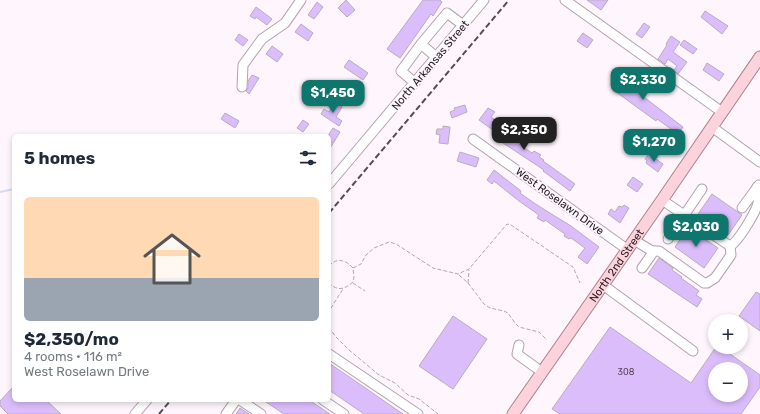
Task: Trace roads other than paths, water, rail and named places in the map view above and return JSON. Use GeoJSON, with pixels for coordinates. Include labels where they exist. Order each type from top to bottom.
{"type":"FeatureCollection","features":[{"type":"Feature","properties":{"kind":"main road","name":"North 2nd Street"},"geometry":{"type":"LineString","coordinates":[[513,414],[628,250],[760,57]]}},
{"type":"Feature","properties":{"kind":"street"},"geometry":{"type":"LineString","coordinates":[[242,87],[242,65],[262,39],[285,23],[301,0]]}},
{"type":"Feature","properties":{"kind":"street","name":"North Arkansas Street"},"geometry":{"type":"LineString","coordinates":[[331,182],[484,0]]}},
{"type":"Feature","properties":{"kind":"street"},"geometry":{"type":"LineString","coordinates":[[565,0],[722,112]]}},
{"type":"Feature","properties":{"kind":"street"},"geometry":{"type":"LineString","coordinates":[[415,83],[402,71],[421,44],[447,12],[463,25]]}},
{"type":"Feature","properties":{"kind":"street"},"geometry":{"type":"LineString","coordinates":[[421,44],[436,57]]}},
{"type":"Feature","properties":{"kind":"street"},"geometry":{"type":"LineString","coordinates":[[712,127],[760,162]]}},
{"type":"Feature","properties":{"kind":"street","name":"West Roselawn Drive"},"geometry":{"type":"LineString","coordinates":[[473,139],[628,250]]}},
{"type":"Feature","properties":{"kind":"street"},"geometry":{"type":"LineString","coordinates":[[742,208],[759,185]]}},
{"type":"Feature","properties":{"kind":"street"},"geometry":{"type":"LineString","coordinates":[[730,246],[735,243],[758,205],[759,185]]}},
{"type":"Feature","properties":{"kind":"street"},"geometry":{"type":"LineString","coordinates":[[668,239],[702,190]]}},
{"type":"Feature","properties":{"kind":"street"},"geometry":{"type":"LineString","coordinates":[[662,200],[730,246]]}},
{"type":"Feature","properties":{"kind":"street"},"geometry":{"type":"LineString","coordinates":[[634,240],[650,250],[659,252],[704,283],[708,283],[715,278],[730,255],[730,246]]}},
{"type":"Feature","properties":{"kind":"street"},"geometry":{"type":"LineString","coordinates":[[642,268],[654,251]]}},
{"type":"Feature","properties":{"kind":"street"},"geometry":{"type":"LineString","coordinates":[[603,285],[693,351]]}},
{"type":"Feature","properties":{"kind":"street"},"geometry":{"type":"LineString","coordinates":[[518,345],[517,354],[542,372]]}},
{"type":"Feature","properties":{"kind":"street"},"geometry":{"type":"LineString","coordinates":[[331,355],[418,414]]}},
{"type":"Feature","properties":{"kind":"street"},"geometry":{"type":"LineString","coordinates":[[135,414],[145,402]]}},
{"type":"Feature","properties":{"kind":"street"},"geometry":{"type":"LineString","coordinates":[[226,414],[235,402]]}},
{"type":"Feature","properties":{"kind":"street"},"geometry":{"type":"LineString","coordinates":[[243,402],[261,414]]}},
{"type":"Feature","properties":{"kind":"street"},"geometry":{"type":"LineString","coordinates":[[326,402],[344,414]]}},
{"type":"Feature","properties":{"kind":"waterway"},"geometry":{"type":"LineString","coordinates":[[0,192],[12,189]]}},
{"type":"Feature","properties":{"kind":"railway"},"geometry":{"type":"LineString","coordinates":[[331,211],[509,0]]}},
{"type":"Feature","properties":{"kind":"railway"},"geometry":{"type":"LineString","coordinates":[[159,414],[169,402]]}}]}
